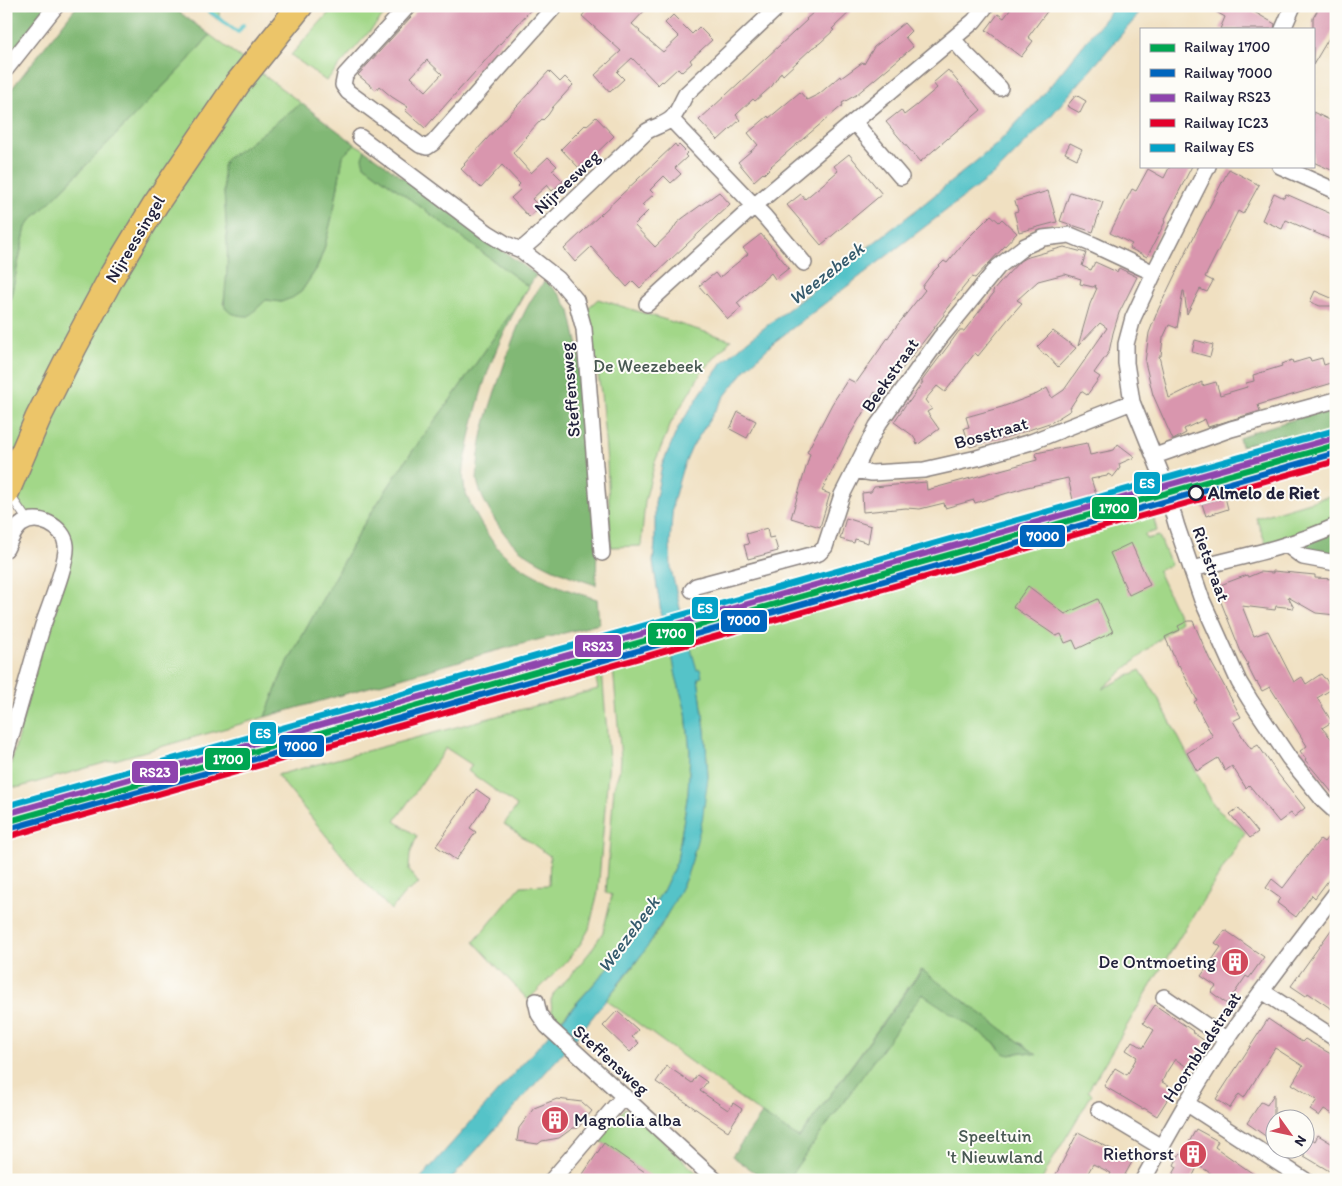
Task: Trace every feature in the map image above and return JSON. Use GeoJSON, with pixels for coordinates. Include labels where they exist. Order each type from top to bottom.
{"type":"FeatureCollection","features":[{"type":"Feature","properties":{"kind":"main road","name":"Nijreessingel"},"geometry":{"type":"LineString","coordinates":[[7,492],[38,418],[74,347],[112,276],[145,221],[238,82],[300,6]]}},
{"type":"Feature","properties":{"kind":"street"},"geometry":{"type":"LineString","coordinates":[[6,69],[56,6]]}},
{"type":"Feature","properties":{"kind":"street"},"geometry":{"type":"LineString","coordinates":[[408,6],[345,75],[343,85],[348,92],[420,145],[426,147],[433,143],[556,6]]}},
{"type":"Feature","properties":{"kind":"street"},"geometry":{"type":"LineString","coordinates":[[779,6],[686,94],[672,119],[754,206],[804,264]]}},
{"type":"Feature","properties":{"kind":"street"},"geometry":{"type":"LineString","coordinates":[[646,304],[754,206],[974,21],[986,6]]}},
{"type":"Feature","properties":{"kind":"street"},"geometry":{"type":"LineString","coordinates":[[1283,28],[1293,6]]}},
{"type":"Feature","properties":{"kind":"street"},"geometry":{"type":"LineString","coordinates":[[953,39],[1000,88]]}},
{"type":"Feature","properties":{"kind":"street","name":"Nijreesweg"},"geometry":{"type":"LineString","coordinates":[[521,250],[646,132],[672,119]]}},
{"type":"Feature","properties":{"kind":"street"},"geometry":{"type":"LineString","coordinates":[[854,122],[901,177]]}},
{"type":"Feature","properties":{"kind":"street"},"geometry":{"type":"LineString","coordinates":[[360,137],[488,233],[506,244],[521,250]]}},
{"type":"Feature","properties":{"kind":"street","name":"Rietstraat"},"geometry":{"type":"LineString","coordinates":[[1207,168],[1133,318],[1126,344],[1126,363],[1132,402],[1165,484],[1202,600],[1240,682],[1289,758],[1324,801],[1336,812]]}},
{"type":"Feature","properties":{"kind":"street"},"geometry":{"type":"LineString","coordinates":[[1284,168],[1336,191]]}},
{"type":"Feature","properties":{"kind":"street","name":"Beekstraat"},"geometry":{"type":"LineString","coordinates":[[692,590],[696,586],[819,553],[822,550],[842,496],[877,426],[940,338],[998,267],[1025,246],[1044,238],[1070,236],[1094,244],[1154,273]]}},
{"type":"Feature","properties":{"kind":"street","name":"Steffensweg"},"geometry":{"type":"LineString","coordinates":[[521,250],[558,279],[576,300],[584,329],[602,553]]}},
{"type":"Feature","properties":{"kind":"street"},"geometry":{"type":"LineString","coordinates":[[1154,456],[1231,429],[1336,400]]}},
{"type":"Feature","properties":{"kind":"street","name":"Bosstraat"},"geometry":{"type":"LineString","coordinates":[[854,470],[872,473],[924,470],[977,458],[1031,442],[1132,402]]}},
{"type":"Feature","properties":{"kind":"street"},"geometry":{"type":"LineString","coordinates":[[6,549],[12,536],[21,524],[40,520],[52,524],[62,534],[66,546],[64,564],[44,624],[6,753]]}},
{"type":"Feature","properties":{"kind":"street"},"geometry":{"type":"LineString","coordinates":[[1192,569],[1287,545],[1312,537],[1336,526]]}},
{"type":"Feature","properties":{"kind":"street"},"geometry":{"type":"LineString","coordinates":[[1287,545],[1303,557],[1336,563]]}},
{"type":"Feature","properties":{"kind":"street","name":"Hoornbladstraat"},"geometry":{"type":"LineString","coordinates":[[1143,1180],[1186,1103],[1227,1040],[1336,893]]}},
{"type":"Feature","properties":{"kind":"street"},"geometry":{"type":"LineString","coordinates":[[1262,991],[1336,1039]]}},
{"type":"Feature","properties":{"kind":"street"},"geometry":{"type":"LineString","coordinates":[[1164,997],[1227,1040]]}},
{"type":"Feature","properties":{"kind":"street","name":"Steffensweg"},"geometry":{"type":"LineString","coordinates":[[536,1002],[542,1021],[547,1026],[716,1180]]}},
{"type":"Feature","properties":{"kind":"street"},"geometry":{"type":"LineString","coordinates":[[552,1180],[624,1096]]}},
{"type":"Feature","properties":{"kind":"street"},"geometry":{"type":"LineString","coordinates":[[1186,1103],[1305,1180]]}},
{"type":"Feature","properties":{"kind":"street"},"geometry":{"type":"LineString","coordinates":[[1099,1110],[1161,1147]]}},
{"type":"Feature","properties":{"kind":"lane"},"geometry":{"type":"LineString","coordinates":[[7,492],[28,521]]}},
{"type":"Feature","properties":{"kind":"green space"},"geometry":{"type":"Polygon","coordinates":[[[6,6],[49,6],[6,64],[6,6]]]}},
{"type":"Feature","properties":{"kind":"green space"},"geometry":{"type":"Polygon","coordinates":[[[77,6],[171,6],[210,35],[185,64],[31,220],[26,227],[6,319],[6,96],[77,6]]]}},
{"type":"Feature","properties":{"kind":"green space"},"geometry":{"type":"Polygon","coordinates":[[[200,6],[220,6],[218,20],[200,6]]]}},
{"type":"Feature","properties":{"kind":"green space"},"geometry":{"type":"Polygon","coordinates":[[[335,6],[392,6],[326,81],[291,55],[335,6]]]}},
{"type":"Feature","properties":{"kind":"green space"},"geometry":{"type":"Polygon","coordinates":[[[210,35],[245,61],[6,472],[6,319],[26,227],[185,64],[210,35]]]}},
{"type":"Feature","properties":{"kind":"green space"},"geometry":{"type":"Polygon","coordinates":[[[258,71],[301,103],[227,159],[223,176],[228,257],[226,290],[223,304],[261,305],[266,300],[281,302],[301,292],[317,268],[324,249],[334,209],[343,156],[355,144],[365,150],[364,165],[529,287],[406,460],[362,527],[283,671],[265,717],[15,787],[8,782],[7,778],[41,651],[69,532],[60,522],[50,517],[26,515],[19,499],[17,488],[120,279],[258,71]]]}},
{"type":"Feature","properties":{"kind":"green space"},"geometry":{"type":"Polygon","coordinates":[[[301,103],[355,144],[343,156],[334,209],[324,249],[317,268],[301,292],[292,298],[281,302],[266,300],[249,316],[229,312],[225,307],[227,230],[223,165],[226,159],[246,146],[301,103]]]}},
{"type":"Feature","properties":{"kind":"green space"},"geometry":{"type":"Polygon","coordinates":[[[365,150],[536,275],[529,287],[364,165],[362,158],[365,150]]]}},
{"type":"Feature","properties":{"kind":"green space"},"geometry":{"type":"Polygon","coordinates":[[[545,281],[560,295],[570,311],[579,351],[597,541],[596,585],[548,566],[515,545],[499,527],[481,494],[477,480],[483,431],[508,352],[530,302],[545,281]]]}},
{"type":"Feature","properties":{"kind":"green space"},"geometry":{"type":"Polygon","coordinates":[[[526,291],[503,335],[479,398],[465,464],[465,488],[476,515],[497,547],[530,573],[571,591],[597,599],[599,624],[491,652],[265,717],[283,671],[362,527],[406,460],[454,395],[526,291]]]}},
{"type":"Feature","properties":{"kind":"green space","name":"De Weezebeek"},"geometry":{"type":"Polygon","coordinates":[[[598,299],[731,340],[701,373],[671,423],[655,462],[645,501],[641,546],[611,547],[607,462],[601,393],[587,309],[598,299]]]}},
{"type":"Feature","properties":{"kind":"green space"},"geometry":{"type":"Polygon","coordinates":[[[1336,407],[1336,435],[1287,449],[1283,434],[1241,446],[1239,438],[1252,432],[1336,407]]]}},
{"type":"Feature","properties":{"kind":"green space"},"geometry":{"type":"Polygon","coordinates":[[[1336,494],[1336,521],[1266,544],[1256,518],[1336,494]]]}},
{"type":"Feature","properties":{"kind":"green space","name":"Speeltuin 't Nieuwland"},"geometry":{"type":"Polygon","coordinates":[[[1152,511],[1157,531],[1145,534],[1146,539],[1159,536],[1171,565],[1158,571],[1181,621],[1102,689],[1140,670],[1157,696],[1212,802],[1219,811],[1246,832],[1178,940],[1088,1091],[1092,1094],[1042,1180],[787,1180],[922,993],[1010,1055],[1022,1052],[1036,1054],[921,970],[798,1139],[606,1000],[632,968],[660,928],[686,878],[692,860],[708,777],[705,730],[698,678],[701,676],[700,670],[697,671],[689,644],[1152,511]]]}},
{"type":"Feature","properties":{"kind":"green space"},"geometry":{"type":"Polygon","coordinates":[[[1336,532],[1336,554],[1298,546],[1336,532]]]}},
{"type":"Feature","properties":{"kind":"green space"},"geometry":{"type":"Polygon","coordinates":[[[671,649],[686,712],[690,752],[688,793],[677,861],[663,891],[627,943],[610,966],[560,1021],[552,1012],[551,1000],[554,993],[590,952],[603,932],[612,895],[606,893],[614,787],[621,759],[613,667],[620,665],[620,663],[642,659],[671,649]]]}},
{"type":"Feature","properties":{"kind":"green space"},"geometry":{"type":"Polygon","coordinates":[[[602,670],[609,760],[598,892],[589,929],[581,943],[566,962],[528,1000],[474,942],[521,886],[549,885],[550,856],[504,824],[517,806],[468,771],[472,765],[446,748],[395,821],[417,836],[410,854],[409,870],[419,884],[406,892],[391,910],[358,875],[277,775],[598,689],[595,673],[602,670]]]}},
{"type":"Feature","properties":{"kind":"green space"},"geometry":{"type":"Polygon","coordinates":[[[922,970],[1037,1055],[1022,1052],[1010,1055],[1003,1053],[994,1042],[922,994],[787,1180],[766,1180],[732,1156],[762,1114],[799,1138],[922,970]]]}},
{"type":"Feature","properties":{"kind":"green space"},"geometry":{"type":"Polygon","coordinates":[[[625,1108],[634,1114],[704,1180],[655,1180],[599,1140],[625,1108]]]}},
{"type":"Feature","properties":{"kind":"water"},"geometry":{"type":"Polygon","coordinates":[[[1115,6],[1143,6],[1134,20],[1042,126],[999,170],[773,343],[747,368],[724,397],[692,447],[682,470],[673,502],[670,544],[671,569],[683,621],[697,670],[700,669],[702,677],[698,678],[705,730],[708,777],[702,821],[686,878],[672,906],[646,949],[576,1038],[450,1180],[419,1180],[610,966],[663,891],[677,861],[688,793],[690,752],[686,712],[662,619],[653,562],[655,503],[662,465],[678,428],[722,363],[997,144],[1041,97],[1115,6]]]}},
{"type":"Feature","properties":{"kind":"building"},"geometry":{"type":"Polygon","coordinates":[[[421,6],[534,6],[425,128],[405,110],[408,107],[379,86],[376,90],[358,75],[421,6]],[[427,60],[411,77],[426,91],[442,74],[427,60]]]}},
{"type":"Feature","properties":{"kind":"building"},"geometry":{"type":"Polygon","coordinates":[[[590,6],[649,6],[632,24],[663,52],[679,37],[665,23],[673,15],[692,34],[699,27],[712,40],[690,60],[692,63],[682,72],[678,68],[658,85],[632,58],[617,72],[624,79],[610,92],[595,75],[621,51],[582,16],[590,6]]]}},
{"type":"Feature","properties":{"kind":"building"},"geometry":{"type":"Polygon","coordinates":[[[821,6],[827,6],[833,13],[840,6],[856,6],[820,43],[783,75],[781,72],[772,86],[755,101],[753,99],[736,115],[740,120],[718,140],[699,120],[821,6]]]}},
{"type":"Feature","properties":{"kind":"building"},"geometry":{"type":"Polygon","coordinates":[[[1013,6],[1051,6],[1028,37],[1033,41],[1021,57],[986,30],[998,14],[1004,18],[1013,6]]]}},
{"type":"Feature","properties":{"kind":"building"},"geometry":{"type":"Polygon","coordinates":[[[1206,6],[1244,6],[1275,24],[1274,28],[1220,28],[1225,17],[1206,6]]]}},
{"type":"Feature","properties":{"kind":"building"},"geometry":{"type":"Polygon","coordinates":[[[1320,6],[1336,6],[1332,13],[1336,15],[1336,26],[1314,63],[1314,28],[1313,18],[1320,6]]]}},
{"type":"Feature","properties":{"kind":"building"},"geometry":{"type":"Polygon","coordinates":[[[904,23],[911,31],[905,37],[913,47],[856,95],[842,103],[843,105],[754,181],[738,162],[758,145],[748,133],[800,92],[807,100],[819,94],[840,76],[841,78],[863,62],[864,64],[874,47],[904,23]]]}},
{"type":"Feature","properties":{"kind":"building"},"geometry":{"type":"Polygon","coordinates":[[[948,70],[981,110],[920,162],[886,122],[901,110],[904,115],[917,105],[937,88],[933,83],[948,70]]]}},
{"type":"Feature","properties":{"kind":"building"},"geometry":{"type":"Polygon","coordinates":[[[549,71],[560,82],[565,77],[573,85],[548,115],[525,137],[513,153],[531,173],[548,157],[557,166],[552,170],[563,181],[552,191],[547,185],[532,199],[540,207],[529,217],[511,198],[521,189],[518,186],[520,184],[502,165],[481,188],[461,169],[549,71]]]}},
{"type":"Feature","properties":{"kind":"building"},"geometry":{"type":"Polygon","coordinates":[[[1076,95],[1086,101],[1080,113],[1067,106],[1076,95]]]}},
{"type":"Feature","properties":{"kind":"building"},"geometry":{"type":"Polygon","coordinates":[[[1314,112],[1336,123],[1336,172],[1314,162],[1314,112]]]}},
{"type":"Feature","properties":{"kind":"building"},"geometry":{"type":"Polygon","coordinates":[[[596,117],[614,136],[579,168],[561,149],[585,125],[596,117]]]}},
{"type":"Feature","properties":{"kind":"building"},"geometry":{"type":"Polygon","coordinates":[[[1070,143],[1082,149],[1077,159],[1065,153],[1070,143]]]}},
{"type":"Feature","properties":{"kind":"building"},"geometry":{"type":"Polygon","coordinates":[[[675,144],[677,147],[679,145],[687,153],[685,155],[687,157],[675,168],[681,174],[671,183],[664,176],[650,190],[654,194],[642,205],[648,211],[634,225],[655,247],[672,231],[677,223],[719,192],[730,204],[640,288],[633,281],[627,287],[591,247],[575,262],[564,249],[675,144]]]}},
{"type":"Feature","properties":{"kind":"building"},"geometry":{"type":"Polygon","coordinates":[[[849,154],[882,194],[821,245],[787,205],[801,194],[805,199],[838,171],[834,166],[849,154]]]}},
{"type":"Feature","properties":{"kind":"building"},"geometry":{"type":"Polygon","coordinates":[[[1169,168],[1191,168],[1147,257],[1129,248],[1132,244],[1110,233],[1132,189],[1136,191],[1148,169],[1164,178],[1169,168]]]}},
{"type":"Feature","properties":{"kind":"building"},"geometry":{"type":"Polygon","coordinates":[[[1229,169],[1259,185],[1243,214],[1238,211],[1205,277],[1213,281],[1207,292],[1200,289],[1187,314],[1183,291],[1177,328],[1169,325],[1163,338],[1161,356],[1159,356],[1169,398],[1202,382],[1202,386],[1216,382],[1220,395],[1247,387],[1246,383],[1254,381],[1253,375],[1282,366],[1281,364],[1292,360],[1293,363],[1310,358],[1311,361],[1322,358],[1324,365],[1336,361],[1336,382],[1258,405],[1260,411],[1208,427],[1205,419],[1184,429],[1186,433],[1173,440],[1153,395],[1145,362],[1149,333],[1186,252],[1229,169]]]}},
{"type":"Feature","properties":{"kind":"building"},"geometry":{"type":"Polygon","coordinates":[[[1048,191],[1057,222],[1019,232],[1014,212],[1018,211],[1015,201],[1048,191]]]}},
{"type":"Feature","properties":{"kind":"building"},"geometry":{"type":"Polygon","coordinates":[[[1070,192],[1103,202],[1093,232],[1060,221],[1070,192]]]}},
{"type":"Feature","properties":{"kind":"building"},"geometry":{"type":"Polygon","coordinates":[[[1274,193],[1284,198],[1286,194],[1336,216],[1336,232],[1332,240],[1286,220],[1282,229],[1262,220],[1274,193]]]}},
{"type":"Feature","properties":{"kind":"building"},"geometry":{"type":"Polygon","coordinates":[[[991,215],[999,222],[1002,219],[1017,233],[975,278],[972,277],[959,293],[899,373],[883,398],[875,392],[847,440],[822,491],[830,494],[820,527],[791,518],[810,454],[807,452],[832,404],[848,379],[856,383],[925,290],[922,287],[934,271],[944,261],[947,263],[965,241],[991,215]]]}},
{"type":"Feature","properties":{"kind":"building"},"geometry":{"type":"Polygon","coordinates":[[[761,234],[789,268],[775,279],[771,273],[737,303],[741,308],[728,319],[699,286],[715,273],[719,278],[748,254],[743,248],[761,234]]]}},
{"type":"Feature","properties":{"kind":"building"},"geometry":{"type":"Polygon","coordinates":[[[1064,247],[1086,253],[1082,266],[1091,270],[1095,262],[1117,272],[1119,268],[1137,277],[1119,313],[1109,352],[1094,373],[1100,377],[1087,395],[1081,391],[1070,408],[1071,410],[1052,422],[970,447],[964,428],[969,427],[966,417],[1002,407],[1037,394],[1047,388],[1052,398],[1064,390],[1107,328],[1100,323],[1078,346],[1090,304],[1097,288],[1095,288],[1096,285],[1093,287],[1080,284],[1081,279],[1065,274],[1038,281],[1017,300],[1022,303],[978,356],[975,353],[945,392],[937,386],[925,400],[932,409],[927,412],[939,429],[917,445],[912,435],[894,422],[923,382],[921,382],[959,331],[964,331],[993,294],[993,291],[1020,261],[1064,247]]]}},
{"type":"Feature","properties":{"kind":"building"},"geometry":{"type":"Polygon","coordinates":[[[1315,291],[1336,300],[1336,306],[1320,306],[1310,302],[1315,291]]]}},
{"type":"Feature","properties":{"kind":"building"},"geometry":{"type":"Polygon","coordinates":[[[1053,331],[1076,348],[1058,367],[1037,347],[1053,331]]]}},
{"type":"Feature","properties":{"kind":"building"},"geometry":{"type":"Polygon","coordinates":[[[1195,340],[1213,345],[1210,357],[1192,352],[1195,340]]]}},
{"type":"Feature","properties":{"kind":"building"},"geometry":{"type":"Polygon","coordinates":[[[738,412],[756,421],[747,438],[730,429],[738,412]]]}},
{"type":"Feature","properties":{"kind":"building"},"geometry":{"type":"Polygon","coordinates":[[[1087,443],[1090,455],[1114,450],[1118,444],[1135,457],[1119,464],[1120,468],[1113,477],[1108,474],[1107,476],[1091,479],[1099,504],[1070,512],[1067,502],[1073,500],[1068,478],[1027,487],[975,503],[974,500],[945,508],[944,503],[920,509],[906,508],[863,512],[862,493],[871,492],[874,487],[926,482],[927,490],[1037,460],[1036,453],[1087,443]]]}},
{"type":"Feature","properties":{"kind":"building"},"geometry":{"type":"Polygon","coordinates":[[[1225,497],[1228,509],[1206,516],[1202,504],[1225,497]]]}},
{"type":"Feature","properties":{"kind":"building"},"geometry":{"type":"Polygon","coordinates":[[[846,518],[871,526],[868,543],[855,539],[854,543],[840,539],[846,518]]]}},
{"type":"Feature","properties":{"kind":"building"},"geometry":{"type":"Polygon","coordinates":[[[767,528],[769,538],[774,537],[778,551],[748,559],[744,545],[749,544],[746,534],[767,528]]]}},
{"type":"Feature","properties":{"kind":"building"},"geometry":{"type":"Polygon","coordinates":[[[1131,543],[1150,585],[1129,595],[1110,553],[1131,543]]]}},
{"type":"Feature","properties":{"kind":"building"},"geometry":{"type":"Polygon","coordinates":[[[1273,571],[1334,579],[1331,583],[1336,586],[1336,615],[1316,613],[1288,597],[1294,608],[1276,606],[1275,610],[1242,606],[1254,636],[1268,631],[1294,682],[1302,677],[1306,684],[1321,674],[1332,689],[1317,698],[1332,722],[1322,728],[1336,744],[1336,797],[1305,760],[1300,751],[1307,746],[1270,687],[1262,691],[1256,683],[1241,652],[1215,587],[1247,575],[1248,577],[1260,572],[1273,573],[1273,571]]]}},
{"type":"Feature","properties":{"kind":"building"},"geometry":{"type":"Polygon","coordinates":[[[1028,586],[1065,614],[1098,599],[1113,632],[1077,649],[1073,640],[1065,643],[1061,634],[1056,636],[1013,607],[1028,586]]]}},
{"type":"Feature","properties":{"kind":"building"},"geometry":{"type":"Polygon","coordinates":[[[1188,621],[1193,621],[1209,658],[1241,717],[1233,721],[1245,741],[1251,749],[1258,745],[1305,808],[1294,817],[1291,813],[1279,822],[1249,785],[1246,788],[1232,766],[1225,771],[1218,758],[1197,771],[1187,753],[1213,737],[1194,702],[1197,700],[1178,666],[1165,637],[1180,630],[1178,626],[1188,621]]]}},
{"type":"Feature","properties":{"kind":"building"},"geometry":{"type":"Polygon","coordinates":[[[476,789],[490,799],[470,828],[476,832],[456,860],[436,846],[476,789]]]}},
{"type":"Feature","properties":{"kind":"building"},"geometry":{"type":"Polygon","coordinates":[[[1238,808],[1258,832],[1250,838],[1230,814],[1238,808]]]}},
{"type":"Feature","properties":{"kind":"building"},"geometry":{"type":"Polygon","coordinates":[[[1336,827],[1336,870],[1315,898],[1312,895],[1296,917],[1277,903],[1280,898],[1266,888],[1272,879],[1283,888],[1320,839],[1324,842],[1336,827]]]}},
{"type":"Feature","properties":{"kind":"building"},"geometry":{"type":"Polygon","coordinates":[[[1336,923],[1336,1012],[1308,993],[1306,996],[1291,986],[1336,923]]]}},
{"type":"Feature","properties":{"kind":"building","name":"De Ontmoeting"},"geometry":{"type":"Polygon","coordinates":[[[1225,930],[1264,957],[1249,978],[1246,976],[1227,1004],[1211,992],[1216,986],[1201,976],[1221,947],[1215,943],[1225,930]]]}},
{"type":"Feature","properties":{"kind":"building"},"geometry":{"type":"Polygon","coordinates":[[[1155,1005],[1205,1041],[1187,1067],[1175,1059],[1166,1073],[1162,1082],[1174,1089],[1157,1116],[1104,1086],[1115,1068],[1127,1075],[1137,1057],[1126,1050],[1132,1041],[1143,1048],[1154,1030],[1143,1023],[1155,1005]]]}},
{"type":"Feature","properties":{"kind":"building"},"geometry":{"type":"Polygon","coordinates":[[[617,1011],[638,1030],[632,1037],[639,1043],[630,1052],[603,1026],[617,1011]]]}},
{"type":"Feature","properties":{"kind":"building"},"geometry":{"type":"Polygon","coordinates":[[[1268,1019],[1302,1042],[1305,1039],[1336,1057],[1336,1116],[1324,1109],[1319,1116],[1314,1113],[1314,1108],[1311,1108],[1317,1100],[1292,1084],[1303,1066],[1275,1048],[1244,1098],[1239,1094],[1230,1108],[1216,1099],[1268,1019]]]}},
{"type":"Feature","properties":{"kind":"building"},"geometry":{"type":"Polygon","coordinates":[[[667,1066],[692,1083],[697,1075],[707,1082],[700,1091],[728,1110],[733,1103],[742,1109],[728,1131],[656,1082],[667,1066]]]}},
{"type":"Feature","properties":{"kind":"building"},"geometry":{"type":"Polygon","coordinates":[[[1274,1094],[1274,1108],[1264,1108],[1264,1135],[1247,1123],[1261,1102],[1267,1105],[1274,1094]]]}},
{"type":"Feature","properties":{"kind":"building","name":"Magnolia alba"},"geometry":{"type":"Polygon","coordinates":[[[557,1099],[582,1102],[592,1111],[578,1128],[573,1128],[559,1138],[542,1141],[538,1144],[517,1141],[519,1128],[534,1108],[557,1099]]]}},
{"type":"Feature","properties":{"kind":"building"},"geometry":{"type":"Polygon","coordinates":[[[1196,1129],[1218,1141],[1215,1147],[1262,1180],[1221,1180],[1198,1165],[1191,1180],[1170,1180],[1177,1167],[1174,1165],[1179,1155],[1183,1154],[1196,1129]]]}},
{"type":"Feature","properties":{"kind":"building"},"geometry":{"type":"Polygon","coordinates":[[[1078,1132],[1119,1153],[1118,1155],[1132,1162],[1122,1180],[1108,1180],[1111,1173],[1093,1164],[1084,1180],[1053,1180],[1078,1132]]]}},
{"type":"Feature","properties":{"kind":"building"},"geometry":{"type":"Polygon","coordinates":[[[1318,1135],[1336,1146],[1336,1175],[1307,1158],[1314,1158],[1314,1140],[1318,1135]]]}},
{"type":"Feature","properties":{"kind":"building"},"geometry":{"type":"Polygon","coordinates":[[[604,1143],[636,1166],[657,1180],[579,1180],[604,1143]]]}},
{"type":"Feature","properties":{"kind":"waterway"},"geometry":{"type":"LineString","coordinates":[[202,6],[238,32],[243,25]]}},
{"type":"Feature","properties":{"kind":"rail line","name":"ES"},"geometry":{"type":"LineString","coordinates":[[6,806],[1332,431]]}},
{"type":"Feature","properties":{"kind":"rail line","name":"RS23"},"geometry":{"type":"LineString","coordinates":[[6,814],[1334,438]]}},
{"type":"Feature","properties":{"kind":"rail line","name":"1700"},"geometry":{"type":"LineString","coordinates":[[6,822],[1336,445]]}},
{"type":"Feature","properties":{"kind":"rail line","name":"7000"},"geometry":{"type":"LineString","coordinates":[[8,829],[1336,453]]}},
{"type":"Feature","properties":{"kind":"rail line","name":"IC23"},"geometry":{"type":"LineString","coordinates":[[10,836],[1336,461]]}},
{"type":"Feature","properties":{"kind":"place","name":"Almelo de Riet"},"geometry":{"type":"Point","coordinates":[1196,493]}},
{"type":"Feature","properties":{"kind":"place","name":"De Ontmoeting"},"geometry":{"type":"Point","coordinates":[1235,962]}},
{"type":"Feature","properties":{"kind":"place","name":"Magnolia alba"},"geometry":{"type":"Point","coordinates":[555,1120]}},
{"type":"Feature","properties":{"kind":"place","name":"Riethorst"},"geometry":{"type":"Point","coordinates":[1193,1154]}},
{"type":"Feature","properties":{"kind":"water label","name":"Weezebeek"},"geometry":{"type":"Point","coordinates":[826,273]}},
{"type":"Feature","properties":{"kind":"water label","name":"Weezebeek"},"geometry":{"type":"Point","coordinates":[628,934]}}]}
